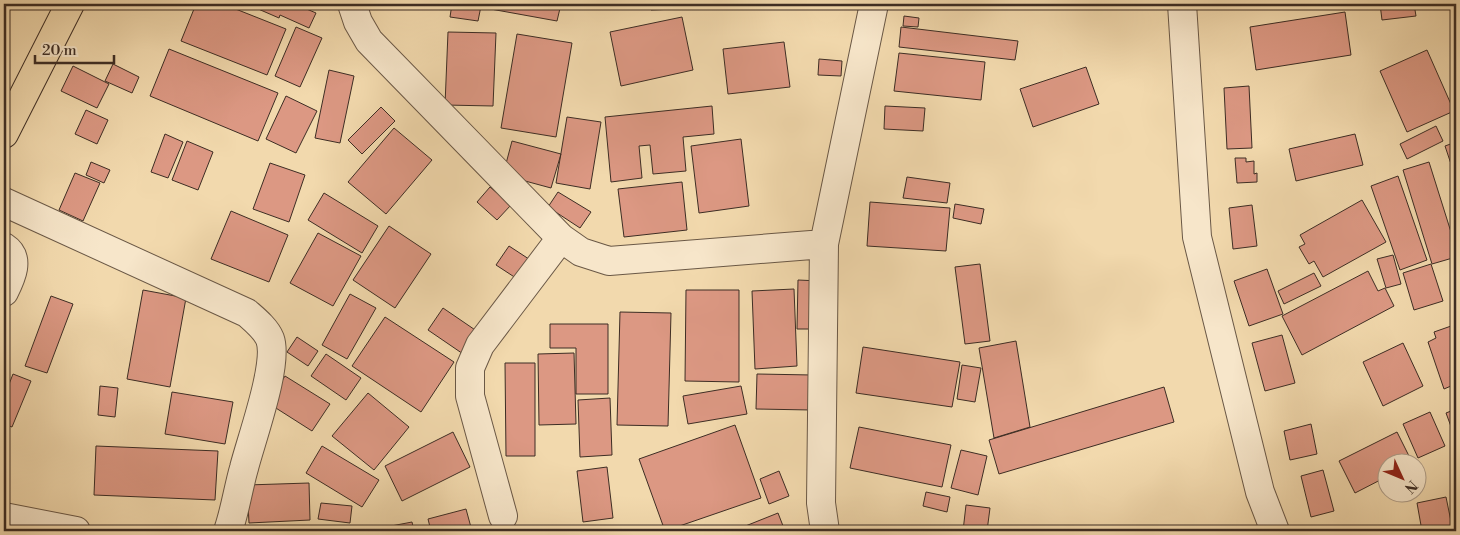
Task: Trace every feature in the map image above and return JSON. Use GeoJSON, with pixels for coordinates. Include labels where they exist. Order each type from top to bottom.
{"type":"FeatureCollection","features":[{"type":"Feature","properties":{"kind":"main road"},"geometry":{"type":"LineString","coordinates":[[4,134],[70,4]]}},
{"type":"Feature","properties":{"kind":"street"},"geometry":{"type":"LineString","coordinates":[[352,4],[358,22],[369,41],[561,238],[581,252],[609,261],[824,244]]}},
{"type":"Feature","properties":{"kind":"street"},"geometry":{"type":"LineString","coordinates":[[825,531],[821,503],[824,244],[874,4]]}},
{"type":"Feature","properties":{"kind":"street"},"geometry":{"type":"LineString","coordinates":[[1182,4],[1197,236],[1260,492],[1275,531]]}},
{"type":"Feature","properties":{"kind":"street"},"geometry":{"type":"LineString","coordinates":[[4,202],[247,314],[258,322],[270,338],[272,353],[270,374],[228,531]]}},
{"type":"Feature","properties":{"kind":"street"},"geometry":{"type":"LineString","coordinates":[[502,516],[470,396],[470,368],[480,345],[561,238]]}},
{"type":"Feature","properties":{"kind":"street"},"geometry":{"type":"LineString","coordinates":[[4,247],[8,250],[14,261],[12,277],[4,292]]}},
{"type":"Feature","properties":{"kind":"street"},"geometry":{"type":"LineString","coordinates":[[4,517],[76,531]]}},
{"type":"Feature","properties":{"kind":"building"},"geometry":{"type":"Polygon","coordinates":[[[196,4],[223,4],[286,29],[267,75],[181,41],[196,4]]]}},
{"type":"Feature","properties":{"kind":"building"},"geometry":{"type":"Polygon","coordinates":[[[241,4],[295,4],[316,13],[309,28],[280,15],[279,18],[249,5],[248,7],[241,4]]]}},
{"type":"Feature","properties":{"kind":"building"},"geometry":{"type":"Polygon","coordinates":[[[452,4],[481,6],[478,21],[450,17],[452,4]]]}},
{"type":"Feature","properties":{"kind":"building"},"geometry":{"type":"Polygon","coordinates":[[[485,4],[561,4],[557,21],[485,8],[485,4]]]}},
{"type":"Feature","properties":{"kind":"building"},"geometry":{"type":"Polygon","coordinates":[[[651,4],[702,4],[702,8],[651,10],[651,4]]]}},
{"type":"Feature","properties":{"kind":"building"},"geometry":{"type":"Polygon","coordinates":[[[949,4],[971,4],[971,6],[949,4]]]}},
{"type":"Feature","properties":{"kind":"building"},"geometry":{"type":"Polygon","coordinates":[[[1380,4],[1414,4],[1416,16],[1382,20],[1380,4]]]}},
{"type":"Feature","properties":{"kind":"building"},"geometry":{"type":"Polygon","coordinates":[[[1345,12],[1351,55],[1256,70],[1250,27],[1345,12]]]}},
{"type":"Feature","properties":{"kind":"building"},"geometry":{"type":"Polygon","coordinates":[[[904,16],[919,18],[918,27],[903,26],[904,16]]]}},
{"type":"Feature","properties":{"kind":"building"},"geometry":{"type":"Polygon","coordinates":[[[682,17],[693,70],[621,86],[610,32],[682,17]]]}},
{"type":"Feature","properties":{"kind":"building"},"geometry":{"type":"Polygon","coordinates":[[[296,27],[322,38],[300,87],[275,76],[296,27]]]}},
{"type":"Feature","properties":{"kind":"building"},"geometry":{"type":"Polygon","coordinates":[[[901,27],[1018,41],[1015,60],[899,47],[901,27]]]}},
{"type":"Feature","properties":{"kind":"building"},"geometry":{"type":"Polygon","coordinates":[[[448,32],[496,33],[493,106],[445,105],[448,32]]]}},
{"type":"Feature","properties":{"kind":"building"},"geometry":{"type":"Polygon","coordinates":[[[517,34],[572,43],[556,137],[501,128],[517,34]]]}},
{"type":"Feature","properties":{"kind":"building"},"geometry":{"type":"Polygon","coordinates":[[[784,42],[790,87],[728,94],[723,49],[784,42]]]}},
{"type":"Feature","properties":{"kind":"building"},"geometry":{"type":"Polygon","coordinates":[[[169,49],[278,93],[258,141],[150,96],[169,49]]]}},
{"type":"Feature","properties":{"kind":"building"},"geometry":{"type":"Polygon","coordinates":[[[1427,50],[1454,111],[1407,132],[1380,71],[1427,50]]]}},
{"type":"Feature","properties":{"kind":"building"},"geometry":{"type":"Polygon","coordinates":[[[899,53],[985,62],[981,100],[894,91],[899,53]]]}},
{"type":"Feature","properties":{"kind":"building"},"geometry":{"type":"Polygon","coordinates":[[[819,59],[842,61],[841,76],[818,75],[819,59]]]}},
{"type":"Feature","properties":{"kind":"building"},"geometry":{"type":"Polygon","coordinates":[[[113,64],[139,77],[132,93],[105,81],[113,64]]]}},
{"type":"Feature","properties":{"kind":"building"},"geometry":{"type":"Polygon","coordinates":[[[73,66],[109,84],[97,108],[61,91],[73,66]]]}},
{"type":"Feature","properties":{"kind":"building"},"geometry":{"type":"Polygon","coordinates":[[[1086,67],[1099,104],[1033,127],[1020,89],[1086,67]]]}},
{"type":"Feature","properties":{"kind":"building"},"geometry":{"type":"Polygon","coordinates":[[[329,70],[354,76],[340,143],[315,138],[329,70]]]}},
{"type":"Feature","properties":{"kind":"building"},"geometry":{"type":"Polygon","coordinates":[[[1249,86],[1252,148],[1227,149],[1224,88],[1249,86]]]}},
{"type":"Feature","properties":{"kind":"building"},"geometry":{"type":"Polygon","coordinates":[[[286,96],[317,111],[296,153],[266,139],[286,96]]]}},
{"type":"Feature","properties":{"kind":"building"},"geometry":{"type":"Polygon","coordinates":[[[712,106],[714,134],[683,137],[686,171],[653,174],[650,145],[639,146],[642,178],[611,182],[605,117],[712,106]]]}},
{"type":"Feature","properties":{"kind":"building"},"geometry":{"type":"Polygon","coordinates":[[[885,106],[925,108],[923,131],[884,129],[885,106]]]}},
{"type":"Feature","properties":{"kind":"building"},"geometry":{"type":"Polygon","coordinates":[[[381,107],[395,121],[362,154],[348,140],[381,107]]]}},
{"type":"Feature","properties":{"kind":"building"},"geometry":{"type":"Polygon","coordinates":[[[86,110],[108,120],[97,144],[75,134],[86,110]]]}},
{"type":"Feature","properties":{"kind":"building"},"geometry":{"type":"Polygon","coordinates":[[[567,117],[601,122],[590,189],[556,183],[567,117]]]}},
{"type":"Feature","properties":{"kind":"building"},"geometry":{"type":"Polygon","coordinates":[[[1436,126],[1443,141],[1407,159],[1400,144],[1436,126]]]}},
{"type":"Feature","properties":{"kind":"building"},"geometry":{"type":"Polygon","coordinates":[[[394,128],[432,160],[386,214],[348,182],[394,128]]]}},
{"type":"Feature","properties":{"kind":"building"},"geometry":{"type":"Polygon","coordinates":[[[165,134],[183,142],[168,178],[151,172],[165,134]]]}},
{"type":"Feature","properties":{"kind":"building"},"geometry":{"type":"Polygon","coordinates":[[[1355,134],[1363,165],[1296,181],[1289,149],[1355,134]]]}},
{"type":"Feature","properties":{"kind":"building"},"geometry":{"type":"Polygon","coordinates":[[[741,139],[749,206],[699,213],[691,146],[741,139]]]}},
{"type":"Feature","properties":{"kind":"building"},"geometry":{"type":"Polygon","coordinates":[[[187,141],[213,152],[198,190],[172,180],[187,141]]]}},
{"type":"Feature","properties":{"kind":"building"},"geometry":{"type":"Polygon","coordinates":[[[512,141],[561,154],[551,188],[503,175],[512,141]]]}},
{"type":"Feature","properties":{"kind":"building"},"geometry":{"type":"Polygon","coordinates":[[[1456,142],[1456,179],[1445,146],[1456,142]]]}},
{"type":"Feature","properties":{"kind":"building"},"geometry":{"type":"Polygon","coordinates":[[[1235,158],[1246,158],[1246,162],[1254,161],[1254,174],[1257,173],[1257,182],[1237,183],[1235,158]]]}},
{"type":"Feature","properties":{"kind":"building"},"geometry":{"type":"Polygon","coordinates":[[[91,162],[110,170],[104,183],[86,175],[91,162]]]}},
{"type":"Feature","properties":{"kind":"building"},"geometry":{"type":"Polygon","coordinates":[[[1429,162],[1456,248],[1456,257],[1432,264],[1403,170],[1429,162]]]}},
{"type":"Feature","properties":{"kind":"building"},"geometry":{"type":"Polygon","coordinates":[[[270,163],[305,175],[289,222],[253,209],[270,163]]]}},
{"type":"Feature","properties":{"kind":"building"},"geometry":{"type":"Polygon","coordinates":[[[75,173],[100,183],[83,221],[59,210],[75,173]]]}},
{"type":"Feature","properties":{"kind":"building"},"geometry":{"type":"Polygon","coordinates":[[[1398,176],[1427,260],[1400,270],[1371,186],[1398,176]]]}},
{"type":"Feature","properties":{"kind":"building"},"geometry":{"type":"Polygon","coordinates":[[[907,177],[950,183],[947,203],[903,198],[907,177]]]}},
{"type":"Feature","properties":{"kind":"building"},"geometry":{"type":"Polygon","coordinates":[[[682,182],[687,230],[624,237],[618,189],[682,182]]]}},
{"type":"Feature","properties":{"kind":"building"},"geometry":{"type":"Polygon","coordinates":[[[490,187],[511,205],[497,220],[477,202],[490,187]]]}},
{"type":"Feature","properties":{"kind":"building"},"geometry":{"type":"Polygon","coordinates":[[[558,192],[591,212],[580,228],[548,207],[558,192]]]}},
{"type":"Feature","properties":{"kind":"building"},"geometry":{"type":"Polygon","coordinates":[[[324,193],[378,226],[362,253],[308,220],[324,193]]]}},
{"type":"Feature","properties":{"kind":"building"},"geometry":{"type":"Polygon","coordinates":[[[1362,200],[1386,242],[1323,277],[1314,261],[1309,264],[1299,247],[1305,244],[1300,235],[1362,200]]]}},
{"type":"Feature","properties":{"kind":"building"},"geometry":{"type":"Polygon","coordinates":[[[870,202],[950,208],[946,251],[867,246],[870,202]]]}},
{"type":"Feature","properties":{"kind":"building"},"geometry":{"type":"Polygon","coordinates":[[[955,204],[984,209],[981,224],[953,218],[955,204]]]}},
{"type":"Feature","properties":{"kind":"building"},"geometry":{"type":"Polygon","coordinates":[[[1252,205],[1257,246],[1233,249],[1229,208],[1252,205]]]}},
{"type":"Feature","properties":{"kind":"building"},"geometry":{"type":"Polygon","coordinates":[[[231,211],[288,235],[269,282],[211,259],[231,211]]]}},
{"type":"Feature","properties":{"kind":"building"},"geometry":{"type":"Polygon","coordinates":[[[389,226],[431,254],[395,308],[353,280],[389,226]]]}},
{"type":"Feature","properties":{"kind":"building"},"geometry":{"type":"Polygon","coordinates":[[[318,233],[361,256],[333,306],[290,283],[318,233]]]}},
{"type":"Feature","properties":{"kind":"building"},"geometry":{"type":"Polygon","coordinates":[[[509,246],[535,263],[522,282],[496,265],[509,246]]]}},
{"type":"Feature","properties":{"kind":"building"},"geometry":{"type":"Polygon","coordinates":[[[1393,255],[1401,284],[1386,288],[1377,259],[1393,255]]]}},
{"type":"Feature","properties":{"kind":"building"},"geometry":{"type":"Polygon","coordinates":[[[980,264],[990,341],[965,344],[955,267],[980,264]]]}},
{"type":"Feature","properties":{"kind":"building"},"geometry":{"type":"Polygon","coordinates":[[[1431,264],[1443,301],[1414,310],[1403,273],[1431,264]]]}},
{"type":"Feature","properties":{"kind":"building"},"geometry":{"type":"Polygon","coordinates":[[[1267,269],[1283,314],[1249,326],[1234,281],[1267,269]]]}},
{"type":"Feature","properties":{"kind":"building"},"geometry":{"type":"Polygon","coordinates":[[[1368,271],[1378,291],[1385,288],[1394,306],[1302,355],[1282,316],[1368,271]]]}},
{"type":"Feature","properties":{"kind":"building"},"geometry":{"type":"Polygon","coordinates":[[[1314,273],[1321,286],[1284,304],[1278,291],[1314,273]]]}},
{"type":"Feature","properties":{"kind":"building"},"geometry":{"type":"Polygon","coordinates":[[[798,280],[820,281],[820,329],[797,329],[798,280]]]}},
{"type":"Feature","properties":{"kind":"building"},"geometry":{"type":"Polygon","coordinates":[[[794,289],[797,366],[755,369],[752,291],[794,289]]]}},
{"type":"Feature","properties":{"kind":"building"},"geometry":{"type":"Polygon","coordinates":[[[143,290],[186,298],[170,387],[127,379],[143,290]]]}},
{"type":"Feature","properties":{"kind":"building"},"geometry":{"type":"Polygon","coordinates":[[[686,290],[739,290],[739,382],[685,381],[686,290]]]}},
{"type":"Feature","properties":{"kind":"building"},"geometry":{"type":"Polygon","coordinates":[[[350,294],[376,308],[347,359],[322,345],[350,294]]]}},
{"type":"Feature","properties":{"kind":"building"},"geometry":{"type":"Polygon","coordinates":[[[51,296],[73,304],[47,373],[25,366],[51,296]]]}},
{"type":"Feature","properties":{"kind":"building"},"geometry":{"type":"Polygon","coordinates":[[[443,308],[484,336],[469,358],[428,330],[443,308]]]}},
{"type":"Feature","properties":{"kind":"building"},"geometry":{"type":"Polygon","coordinates":[[[620,312],[671,313],[668,426],[617,425],[620,312]]]}},
{"type":"Feature","properties":{"kind":"building"},"geometry":{"type":"Polygon","coordinates":[[[385,317],[454,362],[421,412],[352,366],[385,317]]]}},
{"type":"Feature","properties":{"kind":"building"},"geometry":{"type":"Polygon","coordinates":[[[550,324],[608,324],[608,394],[576,394],[576,348],[550,348],[550,324]]]}},
{"type":"Feature","properties":{"kind":"building"},"geometry":{"type":"Polygon","coordinates":[[[1454,325],[1456,332],[1456,392],[1453,393],[1451,386],[1444,389],[1428,342],[1436,338],[1434,332],[1454,325]]]}},
{"type":"Feature","properties":{"kind":"building"},"geometry":{"type":"Polygon","coordinates":[[[1282,335],[1295,383],[1265,391],[1252,343],[1282,335]]]}},
{"type":"Feature","properties":{"kind":"building"},"geometry":{"type":"Polygon","coordinates":[[[297,337],[318,351],[308,366],[287,352],[297,337]]]}},
{"type":"Feature","properties":{"kind":"building"},"geometry":{"type":"Polygon","coordinates":[[[1016,341],[1030,427],[994,438],[979,348],[1016,341]]]}},
{"type":"Feature","properties":{"kind":"building"},"geometry":{"type":"Polygon","coordinates":[[[1403,343],[1423,386],[1383,406],[1363,362],[1403,343]]]}},
{"type":"Feature","properties":{"kind":"building"},"geometry":{"type":"Polygon","coordinates":[[[863,347],[960,362],[952,407],[856,393],[863,347]]]}},
{"type":"Feature","properties":{"kind":"building"},"geometry":{"type":"Polygon","coordinates":[[[574,353],[576,424],[539,425],[538,354],[574,353]]]}},
{"type":"Feature","properties":{"kind":"building"},"geometry":{"type":"Polygon","coordinates":[[[326,354],[361,378],[346,400],[311,376],[326,354]]]}},
{"type":"Feature","properties":{"kind":"building"},"geometry":{"type":"Polygon","coordinates":[[[505,363],[535,363],[535,456],[506,456],[505,363]]]}},
{"type":"Feature","properties":{"kind":"building"},"geometry":{"type":"Polygon","coordinates":[[[962,365],[981,368],[975,402],[957,399],[962,365]]]}},
{"type":"Feature","properties":{"kind":"building"},"geometry":{"type":"Polygon","coordinates":[[[13,374],[31,381],[12,427],[4,424],[4,397],[13,374]]]}},
{"type":"Feature","properties":{"kind":"building"},"geometry":{"type":"Polygon","coordinates":[[[757,374],[812,375],[811,410],[756,409],[757,374]]]}},
{"type":"Feature","properties":{"kind":"building"},"geometry":{"type":"Polygon","coordinates":[[[285,376],[330,404],[312,431],[268,403],[285,376]]]}},
{"type":"Feature","properties":{"kind":"building"},"geometry":{"type":"Polygon","coordinates":[[[100,386],[118,388],[115,417],[98,415],[100,386]]]}},
{"type":"Feature","properties":{"kind":"building"},"geometry":{"type":"Polygon","coordinates":[[[741,386],[747,414],[688,424],[683,396],[741,386]]]}},
{"type":"Feature","properties":{"kind":"building"},"geometry":{"type":"Polygon","coordinates":[[[1164,387],[1174,422],[999,474],[989,440],[1164,387]]]}},
{"type":"Feature","properties":{"kind":"building"},"geometry":{"type":"Polygon","coordinates":[[[172,392],[233,402],[225,444],[165,434],[172,392]]]}},
{"type":"Feature","properties":{"kind":"building"},"geometry":{"type":"Polygon","coordinates":[[[368,393],[409,427],[374,470],[332,436],[368,393]]]}},
{"type":"Feature","properties":{"kind":"building"},"geometry":{"type":"Polygon","coordinates":[[[610,398],[612,455],[580,457],[578,400],[610,398]]]}},
{"type":"Feature","properties":{"kind":"building"},"geometry":{"type":"Polygon","coordinates":[[[1456,409],[1456,440],[1446,413],[1456,409]]]}},
{"type":"Feature","properties":{"kind":"building"},"geometry":{"type":"Polygon","coordinates":[[[1430,412],[1445,446],[1428,454],[1428,452],[1415,452],[1403,424],[1430,412]]]}},
{"type":"Feature","properties":{"kind":"building"},"geometry":{"type":"Polygon","coordinates":[[[1311,424],[1317,454],[1290,460],[1284,431],[1311,424]]]}},
{"type":"Feature","properties":{"kind":"building"},"geometry":{"type":"Polygon","coordinates":[[[735,425],[761,498],[665,531],[639,459],[735,425]]]}},
{"type":"Feature","properties":{"kind":"building"},"geometry":{"type":"Polygon","coordinates":[[[859,427],[951,445],[942,487],[850,468],[859,427]]]}},
{"type":"Feature","properties":{"kind":"building"},"geometry":{"type":"Polygon","coordinates":[[[453,432],[470,467],[402,501],[385,466],[453,432]]]}},
{"type":"Feature","properties":{"kind":"building"},"geometry":{"type":"Polygon","coordinates":[[[1397,432],[1407,452],[1378,452],[1378,481],[1355,493],[1339,461],[1397,432]]]}},
{"type":"Feature","properties":{"kind":"building"},"geometry":{"type":"Polygon","coordinates":[[[96,446],[218,451],[215,500],[94,495],[96,446]]]}},
{"type":"Feature","properties":{"kind":"building"},"geometry":{"type":"Polygon","coordinates":[[[322,446],[379,480],[362,507],[306,473],[322,446]]]}},
{"type":"Feature","properties":{"kind":"building"},"geometry":{"type":"Polygon","coordinates":[[[961,450],[987,456],[978,495],[951,488],[961,450]]]}},
{"type":"Feature","properties":{"kind":"building"},"geometry":{"type":"Polygon","coordinates":[[[1453,459],[1456,459],[1456,479],[1453,459]]]}},
{"type":"Feature","properties":{"kind":"building"},"geometry":{"type":"Polygon","coordinates":[[[607,467],[613,518],[583,522],[577,471],[607,467]]]}},
{"type":"Feature","properties":{"kind":"building"},"geometry":{"type":"Polygon","coordinates":[[[1323,470],[1334,511],[1311,517],[1301,476],[1323,470]]]}},
{"type":"Feature","properties":{"kind":"building"},"geometry":{"type":"Polygon","coordinates":[[[779,471],[789,496],[769,504],[760,479],[779,471]]]}},
{"type":"Feature","properties":{"kind":"building"},"geometry":{"type":"Polygon","coordinates":[[[309,483],[310,520],[249,523],[247,485],[309,483]]]}},
{"type":"Feature","properties":{"kind":"building"},"geometry":{"type":"Polygon","coordinates":[[[926,492],[950,497],[947,512],[923,506],[926,492]]]}},
{"type":"Feature","properties":{"kind":"building"},"geometry":{"type":"Polygon","coordinates":[[[1446,497],[1453,531],[1422,531],[1417,503],[1446,497]]]}},
{"type":"Feature","properties":{"kind":"building"},"geometry":{"type":"Polygon","coordinates":[[[321,503],[352,506],[350,523],[318,519],[321,503]]]}},
{"type":"Feature","properties":{"kind":"building"},"geometry":{"type":"Polygon","coordinates":[[[966,505],[990,508],[987,531],[963,531],[966,505]]]}},
{"type":"Feature","properties":{"kind":"building"},"geometry":{"type":"Polygon","coordinates":[[[466,509],[472,531],[431,531],[428,519],[466,509]]]}},
{"type":"Feature","properties":{"kind":"building"},"geometry":{"type":"Polygon","coordinates":[[[778,513],[785,531],[733,531],[778,513]]]}},
{"type":"Feature","properties":{"kind":"building"},"geometry":{"type":"Polygon","coordinates":[[[412,522],[414,531],[387,531],[386,527],[412,522]]]}}]}
